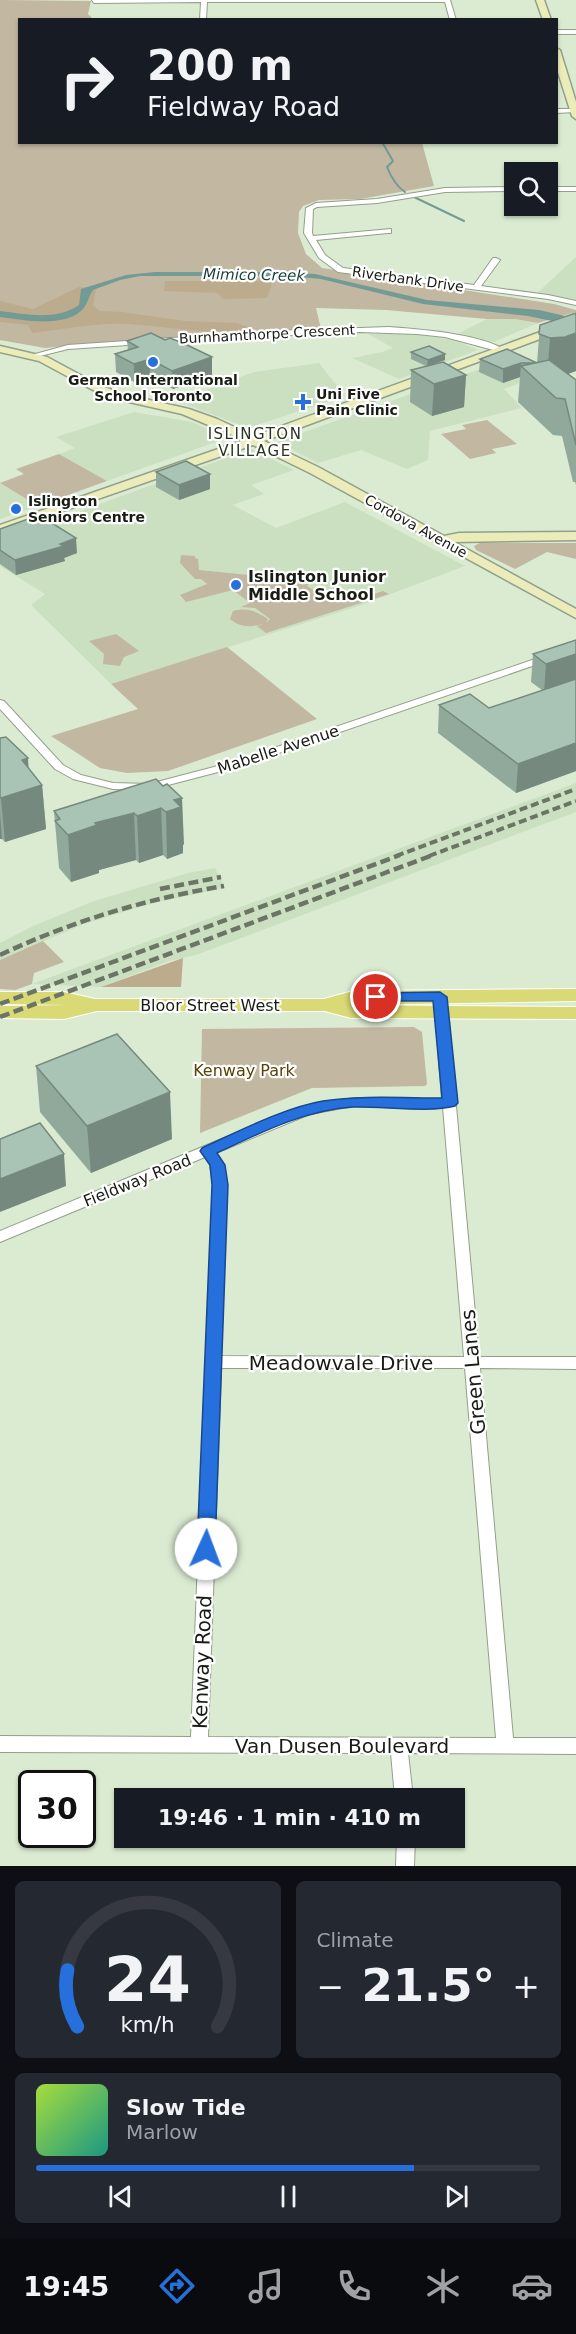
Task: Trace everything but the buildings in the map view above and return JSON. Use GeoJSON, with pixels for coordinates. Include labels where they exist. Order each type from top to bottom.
{"type":"FeatureCollection","features":[{"type":"Feature","properties":{"kind":"main road"},"geometry":{"type":"LineString","coordinates":[[540,0],[546,18]]}},
{"type":"Feature","properties":{"kind":"main road"},"geometry":{"type":"LineString","coordinates":[[558,57],[575,114]]}},
{"type":"Feature","properties":{"kind":"main road"},"geometry":{"type":"LineString","coordinates":[[558,329],[576,320]]}},
{"type":"Feature","properties":{"kind":"main road"},"geometry":{"type":"LineString","coordinates":[[0,529],[255,440],[558,329],[576,328]]}},
{"type":"Feature","properties":{"kind":"main road","name":"Cordova Avenue"},"geometry":{"type":"LineString","coordinates":[[0,349],[33,356],[106,392],[203,416],[255,440],[576,614]]}},
{"type":"Feature","properties":{"kind":"main road"},"geometry":{"type":"LineString","coordinates":[[443,540],[459,537],[576,536]]}},
{"type":"Feature","properties":{"kind":"main road","name":"Bloor Street West"},"geometry":{"type":"LineString","coordinates":[[0,998],[64,998],[95,1005],[325,1005],[351,1012],[576,995]]}},
{"type":"Feature","properties":{"kind":"main road","name":"Bloor Street West"},"geometry":{"type":"LineString","coordinates":[[0,1012],[64,1013],[95,1005]]}},
{"type":"Feature","properties":{"kind":"main road","name":"Bloor Street West"},"geometry":{"type":"LineString","coordinates":[[441,1005],[576,1013]]}},
{"type":"Feature","properties":{"kind":"street"},"geometry":{"type":"LineString","coordinates":[[94,1],[447,0],[452,18]]}},
{"type":"Feature","properties":{"kind":"street"},"geometry":{"type":"LineString","coordinates":[[203,18],[204,1]]}},
{"type":"Feature","properties":{"kind":"street"},"geometry":{"type":"LineString","coordinates":[[558,32],[576,32]]}},
{"type":"Feature","properties":{"kind":"street"},"geometry":{"type":"LineString","coordinates":[[558,111],[575,114]]}},
{"type":"Feature","properties":{"kind":"street"},"geometry":{"type":"LineString","coordinates":[[388,231],[311,238],[307,230],[309,210],[316,205],[377,201],[445,190],[504,189]]}},
{"type":"Feature","properties":{"kind":"street"},"geometry":{"type":"LineString","coordinates":[[558,189],[576,189]]}},
{"type":"Feature","properties":{"kind":"street","name":"Riverbank Drive"},"geometry":{"type":"LineString","coordinates":[[311,238],[322,256],[341,270],[548,297],[576,303]]}},
{"type":"Feature","properties":{"kind":"street"},"geometry":{"type":"LineString","coordinates":[[476,288],[496,260]]}},
{"type":"Feature","properties":{"kind":"street","name":"Burnhamthorpe Crescent"},"geometry":{"type":"LineString","coordinates":[[33,356],[68,347],[369,328],[410,329],[457,336],[501,350]]}},
{"type":"Feature","properties":{"kind":"street","name":"Mabelle Avenue"},"geometry":{"type":"LineString","coordinates":[[0,703],[59,766],[76,777],[113,786],[149,787],[237,764],[576,648]]}},
{"type":"Feature","properties":{"kind":"street","name":"Green Lanes"},"geometry":{"type":"LineString","coordinates":[[441,1005],[505,1747]]}},
{"type":"Feature","properties":{"kind":"street","name":"Fieldway Road"},"geometry":{"type":"LineString","coordinates":[[0,1237],[264,1126],[321,1106],[354,1102],[450,1103]]}},
{"type":"Feature","properties":{"kind":"street","name":"Kenway Road"},"geometry":{"type":"LineString","coordinates":[[199,1745],[220,1175],[208,1151]]}},
{"type":"Feature","properties":{"kind":"street","name":"Meadowvale Drive"},"geometry":{"type":"LineString","coordinates":[[213,1362],[576,1363]]}},
{"type":"Feature","properties":{"kind":"street","name":"Van Dusen Boulevard"},"geometry":{"type":"LineString","coordinates":[[0,1744],[576,1746]]}},
{"type":"Feature","properties":{"kind":"street"},"geometry":{"type":"LineString","coordinates":[[399,1746],[403,1788]]}},
{"type":"Feature","properties":{"kind":"street"},"geometry":{"type":"LineString","coordinates":[[405,1866],[406,1848]]}},
{"type":"Feature","properties":{"kind":"shaded area"},"geometry":{"type":"Polygon","coordinates":[[[576,257],[576,300],[537,293],[576,257]]]}},
{"type":"Feature","properties":{"kind":"shaded area"},"geometry":{"type":"Polygon","coordinates":[[[165,281],[265,281],[272,283],[267,298],[223,299],[218,293],[164,291],[165,281]]]}},
{"type":"Feature","properties":{"kind":"shaded area"},"geometry":{"type":"Polygon","coordinates":[[[79,287],[96,288],[93,306],[100,311],[185,321],[237,323],[248,327],[198,331],[110,324],[32,333],[28,325],[0,322],[0,301],[33,309],[79,287]]]}},
{"type":"Feature","properties":{"kind":"shaded area"},"geometry":{"type":"Polygon","coordinates":[[[487,319],[515,319],[538,323],[494,342],[459,333],[487,319]]]}},
{"type":"Feature","properties":{"kind":"shaded area"},"geometry":{"type":"Polygon","coordinates":[[[407,333],[454,340],[478,350],[399,379],[352,358],[393,348],[368,334],[407,333]]]}},
{"type":"Feature","properties":{"kind":"shaded area"},"geometry":{"type":"Polygon","coordinates":[[[505,360],[540,375],[504,389],[522,408],[430,431],[428,460],[407,469],[361,450],[318,463],[277,442],[505,360]]]}},
{"type":"Feature","properties":{"kind":"shaded area"},"geometry":{"type":"Polygon","coordinates":[[[319,363],[345,396],[248,428],[177,401],[254,372],[319,363]]]}},
{"type":"Feature","properties":{"kind":"shaded area"},"geometry":{"type":"Polygon","coordinates":[[[134,412],[192,422],[227,438],[107,481],[59,454],[75,448],[56,437],[134,412]]]}},
{"type":"Feature","properties":{"kind":"shaded area","name":"Islington Junior Middle School"},"geometry":{"type":"Polygon","coordinates":[[[251,449],[294,470],[251,485],[264,494],[233,505],[276,528],[345,502],[465,566],[359,606],[111,684],[31,605],[45,594],[0,566],[0,540],[251,449]]]}},
{"type":"Feature","properties":{"kind":"shaded area"},"geometry":{"type":"Polygon","coordinates":[[[0,483],[38,506],[0,519],[0,483]]]}},
{"type":"Feature","properties":{"kind":"shaded area"},"geometry":{"type":"Polygon","coordinates":[[[576,783],[576,812],[196,955],[169,961],[101,987],[32,984],[576,783]]]}},
{"type":"Feature","properties":{"kind":"shaded area"},"geometry":{"type":"Polygon","coordinates":[[[215,868],[225,888],[153,903],[84,924],[0,960],[0,943],[33,926],[94,901],[188,873],[215,868]]]}},
{"type":"Feature","properties":{"kind":"shaded area"},"geometry":{"type":"Polygon","coordinates":[[[183,958],[181,987],[101,987],[183,958]]]}},
{"type":"Feature","properties":{"kind":"green space"},"geometry":{"type":"Polygon","coordinates":[[[0,0],[91,1],[88,14],[92,18],[18,18],[18,144],[422,144],[434,186],[360,199],[319,200],[303,206],[299,212],[298,233],[306,254],[322,268],[554,304],[576,310],[576,312],[538,323],[515,319],[487,319],[386,310],[316,308],[321,329],[103,342],[45,348],[0,340],[0,0]]]}},
{"type":"Feature","properties":{"kind":"green space"},"geometry":{"type":"Polygon","coordinates":[[[487,420],[517,444],[492,449],[496,453],[470,459],[441,434],[466,429],[462,425],[487,420]]]}},
{"type":"Feature","properties":{"kind":"green space"},"geometry":{"type":"Polygon","coordinates":[[[59,454],[107,481],[38,506],[0,483],[24,474],[16,469],[59,454]]]}},
{"type":"Feature","properties":{"kind":"green space"},"geometry":{"type":"Polygon","coordinates":[[[480,543],[576,543],[576,559],[547,552],[515,569],[476,550],[474,546],[480,543]]]}},
{"type":"Feature","properties":{"kind":"green space"},"geometry":{"type":"Polygon","coordinates":[[[181,555],[195,556],[198,559],[199,570],[298,580],[320,594],[323,593],[330,597],[342,592],[356,600],[383,591],[389,594],[266,633],[257,626],[263,624],[246,626],[230,619],[233,611],[243,609],[264,616],[268,619],[266,623],[270,619],[255,608],[241,607],[250,603],[233,590],[186,602],[180,595],[207,584],[201,579],[195,579],[180,563],[181,555]]]}},
{"type":"Feature","properties":{"kind":"green space"},"geometry":{"type":"Polygon","coordinates":[[[116,634],[139,651],[124,657],[120,666],[103,664],[104,654],[89,641],[116,634]]]}},
{"type":"Feature","properties":{"kind":"green space"},"geometry":{"type":"Polygon","coordinates":[[[227,647],[317,719],[168,771],[127,773],[100,768],[51,736],[138,709],[111,684],[227,647]]]}},
{"type":"Feature","properties":{"kind":"green space"},"geometry":{"type":"Polygon","coordinates":[[[43,941],[64,962],[34,973],[32,984],[15,990],[0,989],[0,960],[43,941]]]}},
{"type":"Feature","properties":{"kind":"green space","name":"Kenway Park"},"geometry":{"type":"Polygon","coordinates":[[[414,1027],[422,1032],[427,1084],[425,1086],[312,1088],[200,1133],[202,1029],[414,1027]]]}},
{"type":"Feature","properties":{"kind":"water","name":"Mimico Creek"},"geometry":{"type":"Polygon","coordinates":[[[155,272],[315,274],[427,300],[539,310],[565,316],[552,321],[528,316],[423,304],[321,279],[288,276],[140,276],[120,280],[93,290],[82,310],[65,319],[43,321],[0,317],[0,311],[30,315],[61,313],[79,305],[81,289],[126,275],[155,272]]]}},
{"type":"Feature","properties":{"kind":"waterway"},"geometry":{"type":"LineString","coordinates":[[383,144],[393,161],[387,167],[392,178],[405,192]]}},
{"type":"Feature","properties":{"kind":"waterway"},"geometry":{"type":"LineString","coordinates":[[414,197],[464,221]]}},
{"type":"Feature","properties":{"kind":"railway"},"geometry":{"type":"LineString","coordinates":[[396,856],[576,789]]}},
{"type":"Feature","properties":{"kind":"railway"},"geometry":{"type":"LineString","coordinates":[[429,856],[576,801]]}},
{"type":"Feature","properties":{"kind":"railway"},"geometry":{"type":"LineString","coordinates":[[0,1004],[400,855]]}},
{"type":"Feature","properties":{"kind":"railway"},"geometry":{"type":"LineString","coordinates":[[0,1017],[433,855]]}},
{"type":"Feature","properties":{"kind":"railway"},"geometry":{"type":"LineString","coordinates":[[160,889],[221,877]]}},
{"type":"Feature","properties":{"kind":"railway"},"geometry":{"type":"LineString","coordinates":[[0,955],[54,932],[110,913],[166,897],[224,886]]}},
{"type":"Feature","properties":{"kind":"place","name":"German International School Toronto"},"geometry":{"type":"Point","coordinates":[153,362]}},
{"type":"Feature","properties":{"kind":"place","name":"Uni Five Pain Clinic"},"geometry":{"type":"Point","coordinates":[303,402]}},
{"type":"Feature","properties":{"kind":"place","name":"Islington Seniors Centre"},"geometry":{"type":"Point","coordinates":[16,509]}},
{"type":"Feature","properties":{"kind":"place","name":"Islington Junior Middle School"},"geometry":{"type":"Point","coordinates":[236,585]}},
{"type":"Feature","properties":{"kind":"district","name":"ISLINGTON VILLAGE"},"geometry":{"type":"Point","coordinates":[255,442]}},
{"type":"Feature","properties":{"kind":"route"},"geometry":{"type":"LineString","coordinates":[[206,1549],[220,1185],[217,1165],[208,1151],[264,1126],[321,1106],[354,1102],[450,1103],[440,997],[376,997]]}}]}
